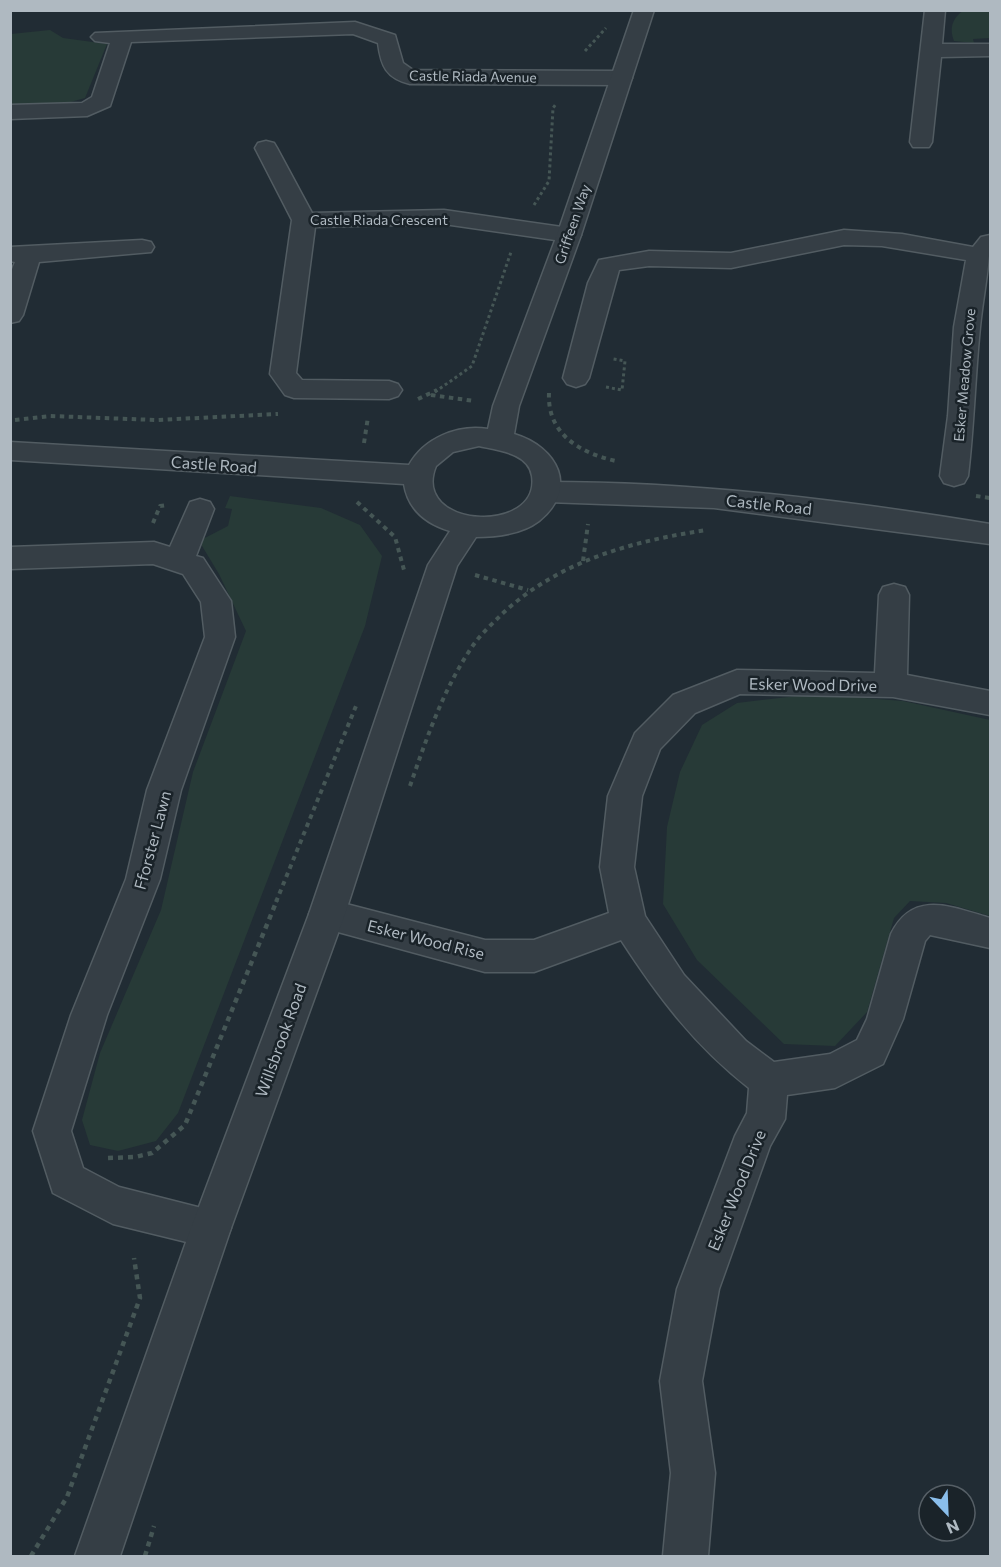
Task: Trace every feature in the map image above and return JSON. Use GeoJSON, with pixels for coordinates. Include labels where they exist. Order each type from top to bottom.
{"type":"FeatureCollection","features":[{"type":"Feature","properties":{"kind":"street","name":"Griffeen Way"},"geometry":{"type":"LineString","coordinates":[[500,438],[506,406],[569,235],[644,10]]}},
{"type":"Feature","properties":{"kind":"street"},"geometry":{"type":"LineString","coordinates":[[921,142],[935,10]]}},
{"type":"Feature","properties":{"kind":"street","name":"Castle Riada Avenue"},"geometry":{"type":"LineString","coordinates":[[10,112],[87,109],[102,101],[112,38],[349,19],[388,39],[392,66],[397,73],[410,77],[621,78]]}},
{"type":"Feature","properties":{"kind":"street"},"geometry":{"type":"LineString","coordinates":[[932,51],[988,50]]}},
{"type":"Feature","properties":{"kind":"street","name":"Castle Riada Crescent"},"geometry":{"type":"LineString","coordinates":[[266,148],[304,220],[444,217],[569,235]]}},
{"type":"Feature","properties":{"kind":"street"},"geometry":{"type":"LineString","coordinates":[[304,220],[283,374],[294,389],[389,390]]}},
{"type":"Feature","properties":{"kind":"street"},"geometry":{"type":"LineString","coordinates":[[587,382],[601,284],[609,265],[627,259],[719,262],[770,254],[827,239],[880,239],[985,249]]}},
{"type":"Feature","properties":{"kind":"street"},"geometry":{"type":"LineString","coordinates":[[10,315],[20,255],[142,247]]}},
{"type":"Feature","properties":{"kind":"street","name":"Esker Meadow Grove"},"geometry":{"type":"LineString","coordinates":[[961,486],[967,327],[985,249]]}},
{"type":"Feature","properties":{"kind":"street"},"geometry":{"type":"LineString","coordinates":[[478,437],[500,438],[518,443],[544,464],[549,478],[547,492],[539,505],[526,516],[509,524],[488,527],[468,526],[449,521],[434,512],[423,501],[417,488],[418,474],[425,460],[439,448],[458,440],[478,437]]}},
{"type":"Feature","properties":{"kind":"street","name":"Castle Road"},"geometry":{"type":"LineString","coordinates":[[10,451],[418,474]]}},
{"type":"Feature","properties":{"kind":"street","name":"Castle Road"},"geometry":{"type":"LineString","coordinates":[[547,492],[644,492],[784,504],[990,534]]}},
{"type":"Feature","properties":{"kind":"street"},"geometry":{"type":"LineString","coordinates":[[179,561],[200,509]]}},
{"type":"Feature","properties":{"kind":"street","name":"Willsbrook Road"},"geometry":{"type":"LineString","coordinates":[[97,1557],[211,1228],[327,914],[443,565],[468,526]]}},
{"type":"Feature","properties":{"kind":"street","name":"Fforster Lawn"},"geometry":{"type":"LineString","coordinates":[[10,558],[154,554],[194,566],[216,601],[220,637],[164,790],[143,879],[89,1015],[52,1131],[67,1180],[113,1205],[211,1228]]}},
{"type":"Feature","properties":{"kind":"street"},"geometry":{"type":"LineString","coordinates":[[893,685],[890,666],[894,595]]}},
{"type":"Feature","properties":{"kind":"street","name":"Esker Wood Drive"},"geometry":{"type":"LineString","coordinates":[[684,1557],[693,1473],[681,1381],[698,1289],[754,1136],[766,1119],[769,1080],[733,1053],[671,986],[628,921],[617,867],[625,796],[646,742],[684,704],[736,682],[893,685],[990,703]]}},
{"type":"Feature","properties":{"kind":"street","name":"Esker Wood Rise"},"geometry":{"type":"LineString","coordinates":[[327,914],[485,956],[534,956],[584,940],[628,921]]}},
{"type":"Feature","properties":{"kind":"street"},"geometry":{"type":"LineString","coordinates":[[769,1080],[835,1071],[870,1052],[885,1019],[909,934],[923,919],[958,924],[990,933]]}},
{"type":"Feature","properties":{"kind":"path"},"geometry":{"type":"LineString","coordinates":[[413,401],[430,395],[472,366],[520,228],[549,181],[553,108],[566,90],[570,68],[608,25]]}},
{"type":"Feature","properties":{"kind":"path"},"geometry":{"type":"LineString","coordinates":[[587,382],[622,390],[625,361],[607,358]]}},
{"type":"Feature","properties":{"kind":"path"},"geometry":{"type":"LineString","coordinates":[[10,421],[50,416],[157,420],[286,414]]}},
{"type":"Feature","properties":{"kind":"path"},"geometry":{"type":"LineString","coordinates":[[961,486],[990,498]]}},
{"type":"Feature","properties":{"kind":"path"},"geometry":{"type":"LineString","coordinates":[[349,500],[358,502],[395,537],[405,574]]}},
{"type":"Feature","properties":{"kind":"path"},"geometry":{"type":"LineString","coordinates":[[406,797],[438,710],[473,644],[517,598],[536,585],[597,555],[658,536],[712,529]]}},
{"type":"Feature","properties":{"kind":"path"},"geometry":{"type":"LineString","coordinates":[[98,1158],[145,1158],[162,1148],[185,1125],[359,699]]}},
{"type":"Feature","properties":{"kind":"path"},"geometry":{"type":"LineString","coordinates":[[31,1557],[67,1497],[140,1298],[134,1258]]}},
{"type":"Feature","properties":{"kind":"green space"},"geometry":{"type":"Polygon","coordinates":[[[963,11],[990,11],[990,38],[973,39],[974,43],[954,41],[952,24],[963,11]]]}},
{"type":"Feature","properties":{"kind":"green space"},"geometry":{"type":"Polygon","coordinates":[[[50,30],[63,38],[107,44],[85,98],[67,103],[11,106],[11,34],[50,30]]]}},
{"type":"Feature","properties":{"kind":"green space"},"geometry":{"type":"Polygon","coordinates":[[[230,496],[321,508],[360,525],[382,556],[365,626],[178,1113],[156,1141],[118,1151],[90,1145],[82,1120],[100,1053],[161,910],[193,772],[246,631],[219,574],[199,541],[228,526],[232,509],[225,508],[230,496]]]}},
{"type":"Feature","properties":{"kind":"green space"},"geometry":{"type":"Polygon","coordinates":[[[814,694],[903,701],[990,720],[990,916],[946,903],[910,901],[894,918],[867,1012],[835,1046],[784,1044],[697,960],[663,904],[667,827],[680,772],[702,725],[737,703],[814,694]]]}}]}
